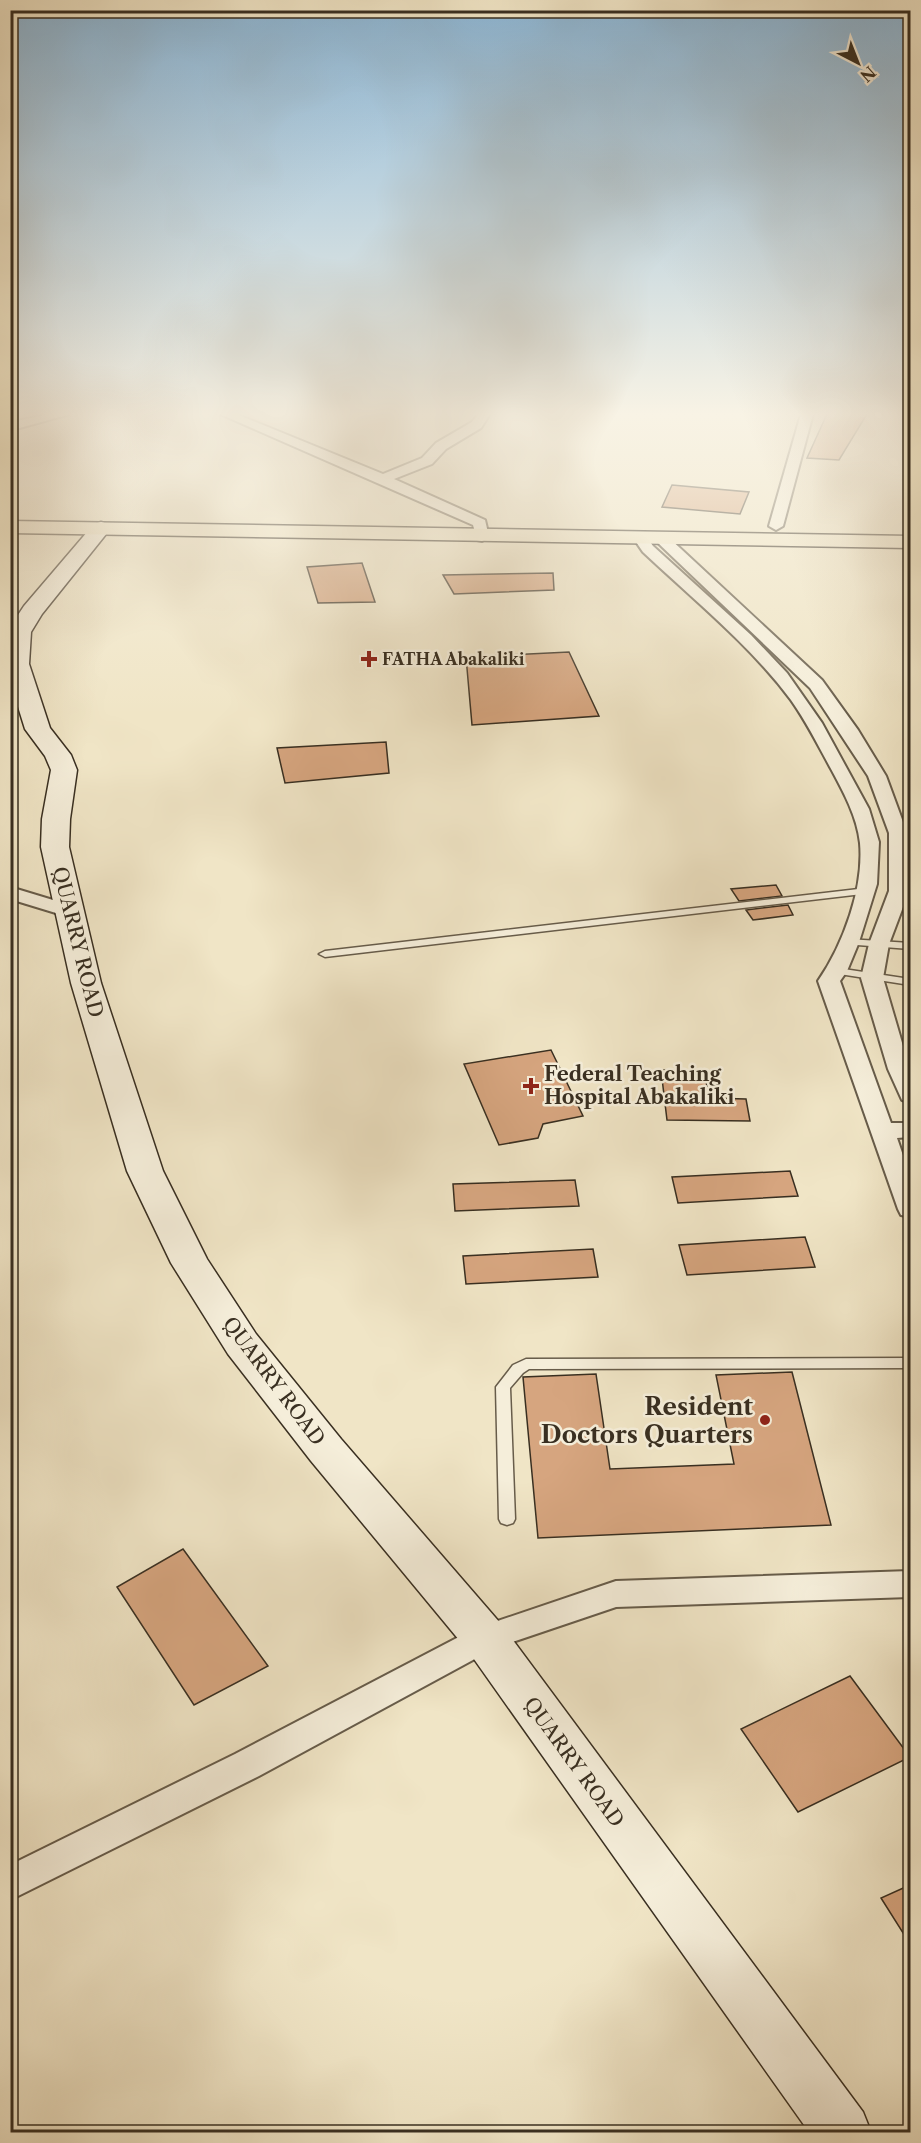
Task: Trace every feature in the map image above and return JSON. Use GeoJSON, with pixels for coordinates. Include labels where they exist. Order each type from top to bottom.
{"type":"FeatureCollection","features":[{"type":"Feature","properties":{"kind":"highway"},"geometry":{"type":"LineString","coordinates":[[10,515],[481,530],[651,539],[910,542]]}},
{"type":"Feature","properties":{"kind":"highway"},"geometry":{"type":"LineString","coordinates":[[10,527],[481,530],[776,526],[910,528]]}},
{"type":"Feature","properties":{"kind":"street"},"geometry":{"type":"LineString","coordinates":[[451,514],[481,530]]}},
{"type":"Feature","properties":{"kind":"street"},"geometry":{"type":"LineString","coordinates":[[776,526],[779,514]]}},
{"type":"Feature","properties":{"kind":"street","name":"QUARRY ROAD"},"geometry":{"type":"LineString","coordinates":[[100,528],[32,611],[19,632],[17,664],[38,729],[58,755],[64,770],[56,819],[55,847],[69,911],[112,1070],[145,1171],[190,1263],[242,1344],[326,1450],[485,1638],[843,2133]]}},
{"type":"Feature","properties":{"kind":"street"},"geometry":{"type":"LineString","coordinates":[[910,1095],[899,1069],[872,978],[879,944],[899,891],[904,833],[877,776],[849,730],[816,684],[651,539],[648,549],[753,646],[796,697],[849,785],[868,830],[870,851],[867,891],[837,971],[829,981],[910,1209]]}},
{"type":"Feature","properties":{"kind":"street"},"geometry":{"type":"LineString","coordinates":[[10,893],[69,911]]}},
{"type":"Feature","properties":{"kind":"street"},"geometry":{"type":"LineString","coordinates":[[882,1131],[910,1130]]}},
{"type":"Feature","properties":{"kind":"street"},"geometry":{"type":"LineString","coordinates":[[10,1883],[248,1765],[485,1638],[616,1594],[910,1584]]}},
{"type":"Feature","properties":{"kind":"lane"},"geometry":{"type":"LineString","coordinates":[[325,954],[867,891]]}},
{"type":"Feature","properties":{"kind":"lane"},"geometry":{"type":"LineString","coordinates":[[848,942],[910,946]]}},
{"type":"Feature","properties":{"kind":"lane"},"geometry":{"type":"LineString","coordinates":[[837,971],[910,982]]}},
{"type":"Feature","properties":{"kind":"lane"},"geometry":{"type":"LineString","coordinates":[[507,1519],[503,1388],[518,1369],[526,1364],[910,1363]]}},
{"type":"Feature","properties":{"kind":"building"},"geometry":{"type":"Polygon","coordinates":[[[362,563],[375,602],[318,603],[307,567],[362,563]]]}},
{"type":"Feature","properties":{"kind":"building"},"geometry":{"type":"Polygon","coordinates":[[[553,573],[554,590],[454,594],[443,575],[553,573]]]}},
{"type":"Feature","properties":{"kind":"building"},"geometry":{"type":"Polygon","coordinates":[[[569,652],[599,716],[472,725],[466,657],[569,652]]]}},
{"type":"Feature","properties":{"kind":"building"},"geometry":{"type":"Polygon","coordinates":[[[386,742],[389,773],[285,783],[277,748],[386,742]]]}},
{"type":"Feature","properties":{"kind":"building"},"geometry":{"type":"Polygon","coordinates":[[[776,885],[782,896],[739,901],[731,889],[776,885]]]}},
{"type":"Feature","properties":{"kind":"building"},"geometry":{"type":"Polygon","coordinates":[[[788,905],[793,915],[753,920],[746,910],[788,905]]]}},
{"type":"Feature","properties":{"kind":"building"},"geometry":{"type":"Polygon","coordinates":[[[551,1050],[583,1116],[543,1124],[538,1138],[499,1145],[464,1064],[551,1050]]]}},
{"type":"Feature","properties":{"kind":"building"},"geometry":{"type":"Polygon","coordinates":[[[661,1070],[704,1070],[709,1098],[746,1099],[750,1121],[667,1120],[661,1070]]]}},
{"type":"Feature","properties":{"kind":"building"},"geometry":{"type":"Polygon","coordinates":[[[790,1171],[798,1196],[678,1203],[672,1177],[790,1171]]]}},
{"type":"Feature","properties":{"kind":"building"},"geometry":{"type":"Polygon","coordinates":[[[575,1180],[579,1206],[455,1211],[453,1184],[575,1180]]]}},
{"type":"Feature","properties":{"kind":"building"},"geometry":{"type":"Polygon","coordinates":[[[805,1237],[815,1267],[687,1275],[679,1245],[805,1237]]]}},
{"type":"Feature","properties":{"kind":"building"},"geometry":{"type":"Polygon","coordinates":[[[593,1249],[598,1277],[466,1284],[463,1256],[593,1249]]]}},
{"type":"Feature","properties":{"kind":"building","name":"Resident Doctors Quarters"},"geometry":{"type":"Polygon","coordinates":[[[792,1372],[831,1525],[538,1538],[523,1377],[596,1374],[610,1469],[734,1464],[716,1375],[792,1372]]]}},
{"type":"Feature","properties":{"kind":"building"},"geometry":{"type":"Polygon","coordinates":[[[183,1549],[268,1666],[194,1705],[117,1587],[183,1549]]]}},
{"type":"Feature","properties":{"kind":"building"},"geometry":{"type":"Polygon","coordinates":[[[850,1676],[910,1757],[798,1812],[741,1729],[850,1676]]]}},
{"type":"Feature","properties":{"kind":"building"},"geometry":{"type":"Polygon","coordinates":[[[910,1885],[910,1944],[881,1898],[910,1885]]]}},
{"type":"Feature","properties":{"kind":"place","name":"FATHA Abakaliki"},"geometry":{"type":"Point","coordinates":[369,659]}},
{"type":"Feature","properties":{"kind":"place","name":"Federal Teaching Hospital Abakaliki"},"geometry":{"type":"Point","coordinates":[531,1086]}},
{"type":"Feature","properties":{"kind":"place","name":"Resident Doctors Quarters"},"geometry":{"type":"Point","coordinates":[765,1420]}}]}
